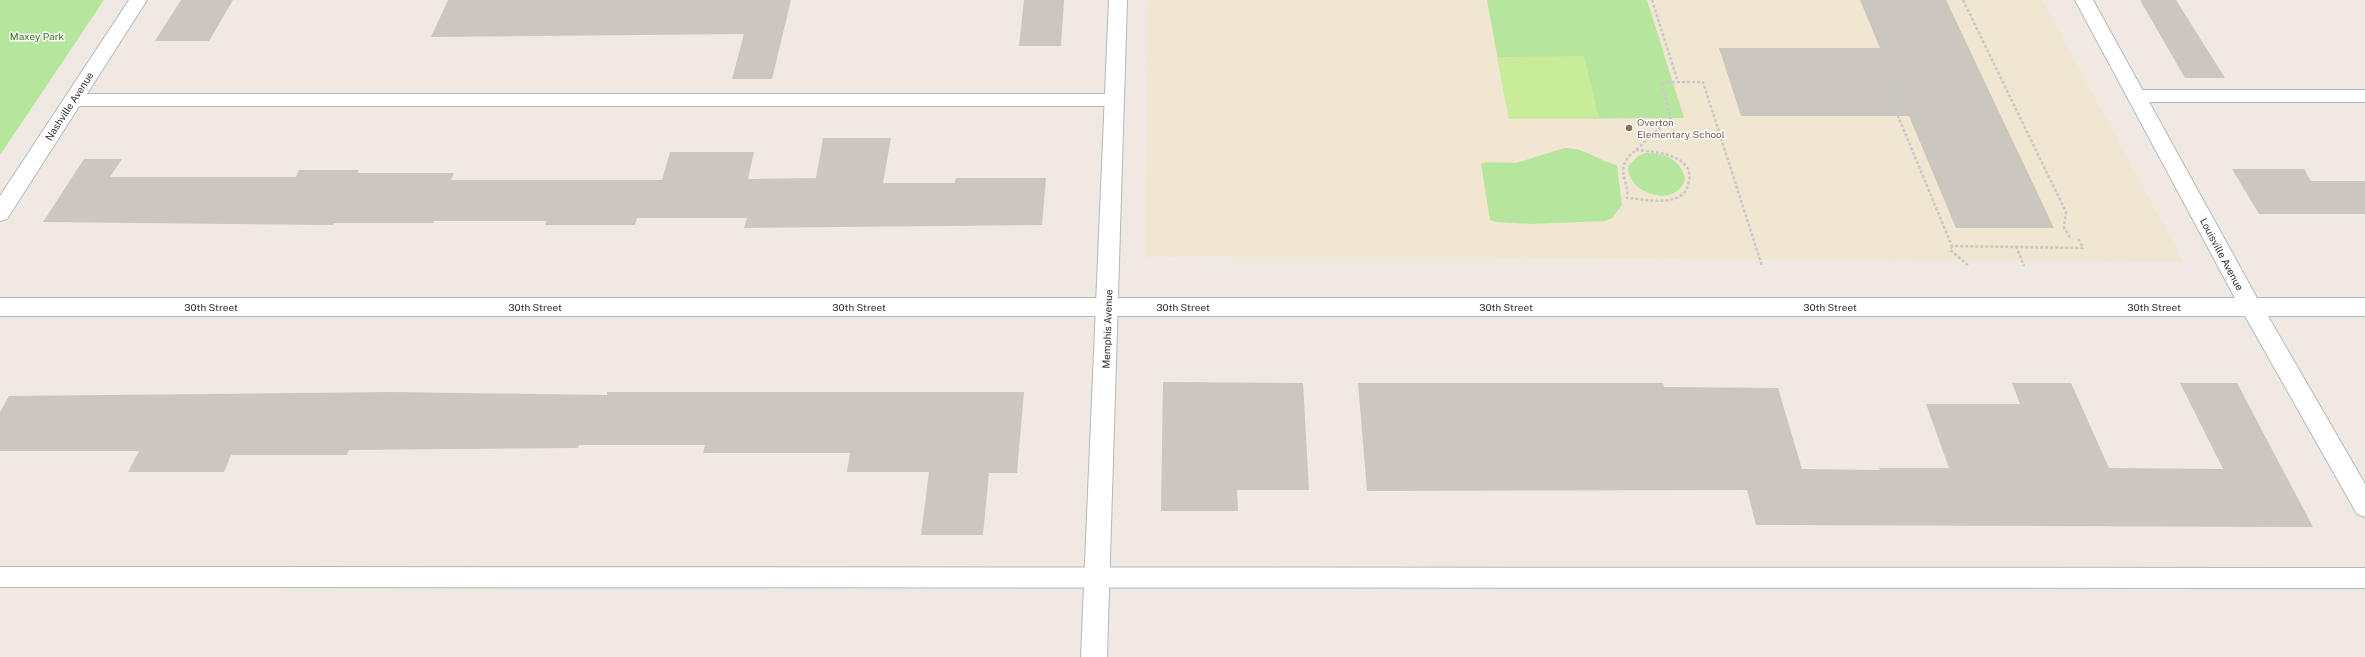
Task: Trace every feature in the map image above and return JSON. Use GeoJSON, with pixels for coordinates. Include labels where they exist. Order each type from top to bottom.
{"type":"FeatureCollection","features":[{"type":"Feature","properties":{"kind":"street","name":"Nashville Avenue"},"geometry":{"type":"LineString","coordinates":[[0,213],[138,0]]}},
{"type":"Feature","properties":{"kind":"street","name":"Memphis Avenue"},"geometry":{"type":"LineString","coordinates":[[1094,657],[1108,307],[1118,0]]}},
{"type":"Feature","properties":{"kind":"street","name":"Louisville Avenue"},"geometry":{"type":"LineString","coordinates":[[2084,0],[2250,307],[2365,506]]}},
{"type":"Feature","properties":{"kind":"street","name":"30th Street"},"geometry":{"type":"LineString","coordinates":[[0,307],[2365,307]]}},
{"type":"Feature","properties":{"kind":"lane"},"geometry":{"type":"LineString","coordinates":[[2136,96],[2365,96]]}},
{"type":"Feature","properties":{"kind":"lane"},"geometry":{"type":"LineString","coordinates":[[73,100],[1115,100]]}},
{"type":"Feature","properties":{"kind":"lane"},"geometry":{"type":"LineString","coordinates":[[0,577],[2365,578]]}},
{"type":"Feature","properties":{"kind":"path"},"geometry":{"type":"LineString","coordinates":[[1652,0],[1678,82]]}},
{"type":"Feature","properties":{"kind":"path"},"geometry":{"type":"LineString","coordinates":[[1963,0],[2066,212],[2064,228],[2071,239]]}},
{"type":"Feature","properties":{"kind":"path"},"geometry":{"type":"LineString","coordinates":[[1636,150],[1663,152],[1674,156],[1683,164],[1688,172],[1689,183],[1687,191],[1679,197],[1664,200],[1627,198],[1622,168],[1625,160],[1671,118],[1661,82],[1703,82],[1762,266]]}},
{"type":"Feature","properties":{"kind":"path"},"geometry":{"type":"LineString","coordinates":[[1888,92],[1952,246],[1950,250],[1969,266]]}},
{"type":"Feature","properties":{"kind":"path"},"geometry":{"type":"LineString","coordinates":[[1952,246],[2083,248],[2078,238]]}},
{"type":"Feature","properties":{"kind":"path"},"geometry":{"type":"LineString","coordinates":[[2016,246],[2024,266]]}},
{"type":"Feature","properties":{"kind":"shaded area","name":"Overton Elementary School"},"geometry":{"type":"Polygon","coordinates":[[[1148,0],[2042,0],[2183,261],[1146,257],[1148,0]]]}},
{"type":"Feature","properties":{"kind":"green space","name":"Maxey Park"},"geometry":{"type":"Polygon","coordinates":[[[0,0],[104,0],[0,155],[0,0]]]}},
{"type":"Feature","properties":{"kind":"green space"},"geometry":{"type":"Polygon","coordinates":[[[1487,0],[1647,0],[1684,118],[1509,119],[1487,0]]]}},
{"type":"Feature","properties":{"kind":"green space"},"geometry":{"type":"Polygon","coordinates":[[[1584,56],[1599,118],[1509,119],[1497,57],[1584,56]]]}},
{"type":"Feature","properties":{"kind":"green space"},"geometry":{"type":"Polygon","coordinates":[[[1565,148],[1586,152],[1604,161],[1617,165],[1622,205],[1612,218],[1605,221],[1532,224],[1496,222],[1490,220],[1481,164],[1486,162],[1516,163],[1565,148]]]}},
{"type":"Feature","properties":{"kind":"green space"},"geometry":{"type":"Polygon","coordinates":[[[1645,153],[1659,154],[1671,158],[1680,166],[1685,179],[1680,188],[1673,194],[1663,196],[1653,195],[1643,191],[1635,184],[1630,176],[1628,166],[1638,156],[1645,153]]]}},
{"type":"Feature","properties":{"kind":"building"},"geometry":{"type":"Polygon","coordinates":[[[181,0],[233,0],[209,41],[155,41],[181,0]]]}},
{"type":"Feature","properties":{"kind":"building"},"geometry":{"type":"Polygon","coordinates":[[[448,0],[791,0],[772,79],[732,79],[744,34],[431,37],[448,0]]]}},
{"type":"Feature","properties":{"kind":"building"},"geometry":{"type":"Polygon","coordinates":[[[1024,0],[1064,0],[1061,46],[1019,46],[1024,0]]]}},
{"type":"Feature","properties":{"kind":"building"},"geometry":{"type":"Polygon","coordinates":[[[1860,0],[1946,0],[2054,228],[1956,228],[1909,116],[1741,116],[1719,48],[1880,48],[1860,0]]]}},
{"type":"Feature","properties":{"kind":"building"},"geometry":{"type":"Polygon","coordinates":[[[2140,0],[2176,0],[2225,78],[2185,78],[2140,0]]]}},
{"type":"Feature","properties":{"kind":"building"},"geometry":{"type":"Polygon","coordinates":[[[823,138],[891,138],[883,183],[955,183],[956,178],[1046,178],[1042,225],[744,228],[747,218],[637,218],[635,225],[545,225],[546,221],[434,221],[433,223],[334,223],[333,225],[43,222],[84,159],[122,159],[110,177],[296,177],[299,170],[359,170],[357,173],[454,173],[451,180],[662,180],[670,152],[754,152],[748,179],[816,178],[823,138]]]}},
{"type":"Feature","properties":{"kind":"building"},"geometry":{"type":"Polygon","coordinates":[[[2232,169],[2304,169],[2311,181],[2365,181],[2365,214],[2259,214],[2232,169]]]}},
{"type":"Feature","properties":{"kind":"building"},"geometry":{"type":"Polygon","coordinates":[[[1163,382],[1303,383],[1309,490],[1237,490],[1238,511],[1161,511],[1163,382]]]}},
{"type":"Feature","properties":{"kind":"building"},"geometry":{"type":"Polygon","coordinates":[[[1358,383],[1663,383],[1664,387],[1778,388],[1802,469],[1880,470],[1879,468],[1949,468],[1926,404],[2020,404],[2012,383],[2071,383],[2109,468],[2223,469],[2180,383],[2237,383],[2313,527],[1756,525],[1747,490],[1367,491],[1358,383]]]}},
{"type":"Feature","properties":{"kind":"building"},"geometry":{"type":"Polygon","coordinates":[[[392,392],[607,395],[607,392],[1024,392],[1017,473],[989,473],[983,535],[921,535],[929,472],[847,472],[850,453],[703,453],[705,445],[579,445],[578,448],[349,450],[347,455],[231,455],[224,472],[128,472],[139,451],[0,451],[0,412],[9,396],[392,392]]]}},
{"type":"Feature","properties":{"kind":"place","name":"Overton Elementary School"},"geometry":{"type":"Point","coordinates":[1629,128]}}]}
